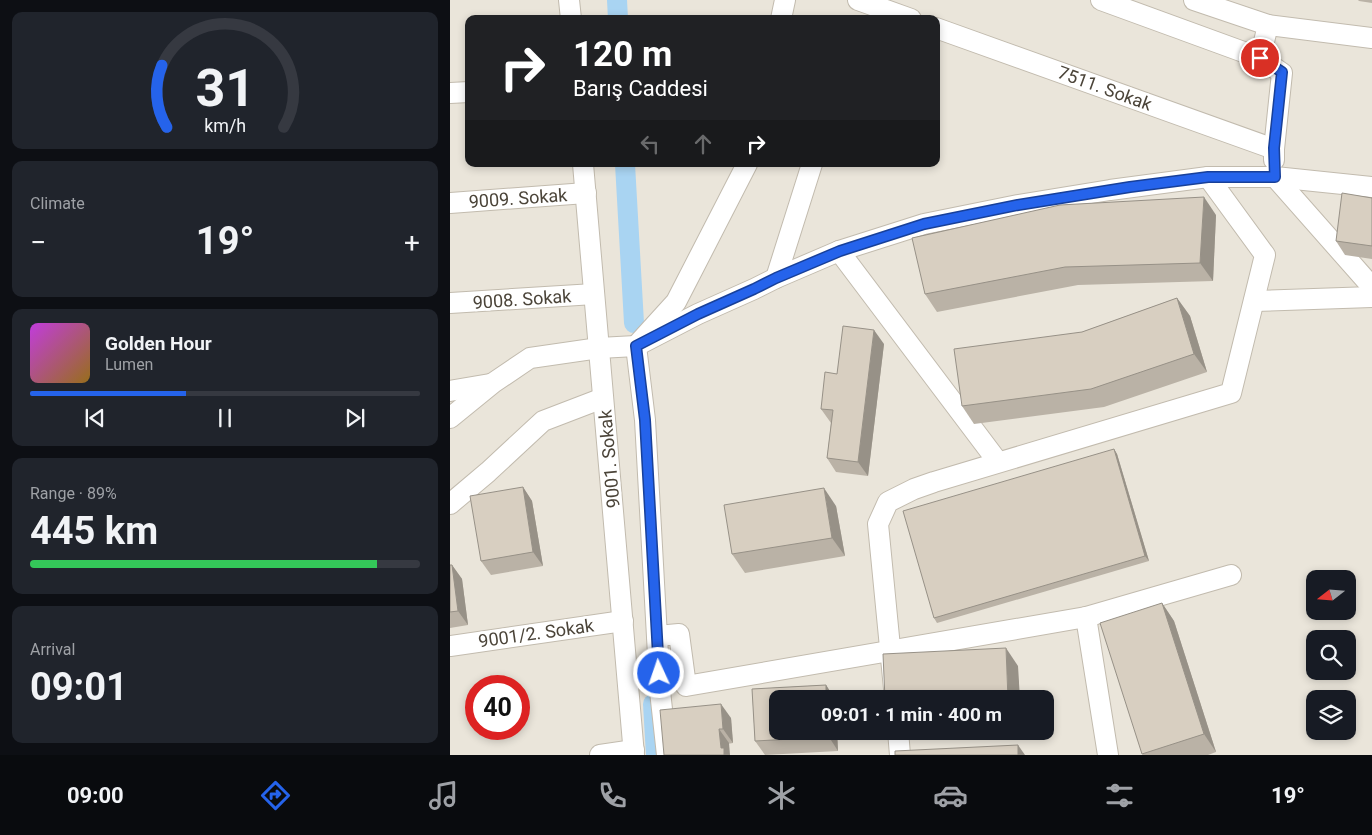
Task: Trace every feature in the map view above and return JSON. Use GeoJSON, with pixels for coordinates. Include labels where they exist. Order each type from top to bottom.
{"type":"FeatureCollection","features":[{"type":"Feature","properties":{"kind":"street"},"geometry":{"type":"LineString","coordinates":[[569,0],[570,15]]}},
{"type":"Feature","properties":{"kind":"street"},"geometry":{"type":"LineString","coordinates":[[782,15],[785,0]]}},
{"type":"Feature","properties":{"kind":"street"},"geometry":{"type":"LineString","coordinates":[[1100,0],[1260,58],[1282,72],[1274,148],[1275,177],[1372,287]]}},
{"type":"Feature","properties":{"kind":"street"},"geometry":{"type":"LineString","coordinates":[[1194,0],[1231,6],[1268,25],[1372,38]]}},
{"type":"Feature","properties":{"kind":"street"},"geometry":{"type":"LineString","coordinates":[[865,8],[894,15]]}},
{"type":"Feature","properties":{"kind":"street"},"geometry":{"type":"LineString","coordinates":[[1260,58],[1268,25]]}},
{"type":"Feature","properties":{"kind":"street","name":"7511. Sokak"},"geometry":{"type":"LineString","coordinates":[[940,29],[1274,148]]}},
{"type":"Feature","properties":{"kind":"street"},"geometry":{"type":"LineString","coordinates":[[450,93],[465,92]]}},
{"type":"Feature","properties":{"kind":"street","name":"9001. Sokak"},"geometry":{"type":"LineString","coordinates":[[583,167],[634,752]]}},
{"type":"Feature","properties":{"kind":"street"},"geometry":{"type":"LineString","coordinates":[[667,755],[660,691],[645,420],[636,346],[676,302],[745,167]]}},
{"type":"Feature","properties":{"kind":"street"},"geometry":{"type":"LineString","coordinates":[[776,278],[811,167]]}},
{"type":"Feature","properties":{"kind":"street"},"geometry":{"type":"LineString","coordinates":[[894,690],[878,524],[888,502],[914,489],[998,462],[1231,393],[1265,255],[1208,177]]}},
{"type":"Feature","properties":{"kind":"street"},"geometry":{"type":"LineString","coordinates":[[450,418],[530,358],[599,348],[636,346],[698,314],[776,278],[840,251],[924,224],[1110,190],[1208,177],[1275,177],[1372,188]]}},
{"type":"Feature","properties":{"kind":"street","name":"9009. Sokak"},"geometry":{"type":"LineString","coordinates":[[450,203],[586,193]]}},
{"type":"Feature","properties":{"kind":"street"},"geometry":{"type":"LineString","coordinates":[[840,251],[998,462]]}},
{"type":"Feature","properties":{"kind":"street","name":"9008. Sokak"},"geometry":{"type":"LineString","coordinates":[[450,303],[594,294]]}},
{"type":"Feature","properties":{"kind":"street"},"geometry":{"type":"LineString","coordinates":[[1254,301],[1372,297]]}},
{"type":"Feature","properties":{"kind":"street"},"geometry":{"type":"LineString","coordinates":[[450,392],[493,384]]}},
{"type":"Feature","properties":{"kind":"street"},"geometry":{"type":"LineString","coordinates":[[450,504],[488,472],[543,420],[604,398]]}},
{"type":"Feature","properties":{"kind":"street"},"geometry":{"type":"LineString","coordinates":[[657,636],[679,634],[686,686],[1086,616],[1231,574]]}},
{"type":"Feature","properties":{"kind":"street"},"geometry":{"type":"LineString","coordinates":[[1086,616],[1108,755]]}},
{"type":"Feature","properties":{"kind":"street","name":"9001/2. Sokak"},"geometry":{"type":"LineString","coordinates":[[450,646],[623,621]]}},
{"type":"Feature","properties":{"kind":"street"},"geometry":{"type":"LineString","coordinates":[[899,740],[900,755]]}},
{"type":"Feature","properties":{"kind":"street"},"geometry":{"type":"LineString","coordinates":[[600,755],[634,752]]}},
{"type":"Feature","properties":{"kind":"shaded area"},"geometry":{"type":"Polygon","coordinates":[[[450,0],[1372,0],[1372,755],[450,755],[450,0]]]}},
{"type":"Feature","properties":{"kind":"building"},"geometry":{"type":"Polygon","coordinates":[[[1342,193],[1372,198],[1372,246],[1336,241],[1342,193]]]}},
{"type":"Feature","properties":{"kind":"building"},"geometry":{"type":"Polygon","coordinates":[[[1204,197],[1200,263],[1065,267],[925,294],[912,238],[1060,205],[1204,197]]]}},
{"type":"Feature","properties":{"kind":"building"},"geometry":{"type":"Polygon","coordinates":[[[1177,298],[1194,354],[1091,389],[962,406],[954,349],[1082,332],[1177,298]]]}},
{"type":"Feature","properties":{"kind":"building"},"geometry":{"type":"Polygon","coordinates":[[[843,326],[874,330],[858,462],[827,458],[833,410],[821,409],[825,372],[837,374],[843,326]]]}},
{"type":"Feature","properties":{"kind":"building"},"geometry":{"type":"Polygon","coordinates":[[[1114,449],[1145,556],[934,618],[903,511],[1114,449]]]}},
{"type":"Feature","properties":{"kind":"building"},"geometry":{"type":"Polygon","coordinates":[[[523,487],[533,552],[481,561],[470,496],[523,487]]]}},
{"type":"Feature","properties":{"kind":"building"},"geometry":{"type":"Polygon","coordinates":[[[824,488],[832,538],[732,554],[724,505],[824,488]]]}},
{"type":"Feature","properties":{"kind":"building"},"geometry":{"type":"Polygon","coordinates":[[[450,565],[452,565],[458,611],[450,612],[450,565]]]}},
{"type":"Feature","properties":{"kind":"building"},"geometry":{"type":"Polygon","coordinates":[[[1162,603],[1204,734],[1142,754],[1100,623],[1162,603]]]}},
{"type":"Feature","properties":{"kind":"building"},"geometry":{"type":"Polygon","coordinates":[[[1006,648],[1008,690],[885,690],[883,654],[1006,648]]]}},
{"type":"Feature","properties":{"kind":"building"},"geometry":{"type":"Polygon","coordinates":[[[826,685],[826,690],[769,690],[769,740],[774,740],[755,741],[752,689],[826,685]]]}},
{"type":"Feature","properties":{"kind":"building"},"geometry":{"type":"Polygon","coordinates":[[[721,704],[723,729],[719,729],[721,748],[724,748],[724,755],[664,755],[660,710],[721,704]]]}},
{"type":"Feature","properties":{"kind":"building"},"geometry":{"type":"Polygon","coordinates":[[[1018,745],[1018,755],[895,755],[895,751],[1018,745]]]}},
{"type":"Feature","properties":{"kind":"waterway"},"geometry":{"type":"LineString","coordinates":[[617,0],[618,15]]}},
{"type":"Feature","properties":{"kind":"waterway"},"geometry":{"type":"LineString","coordinates":[[625,167],[634,323]]}},
{"type":"Feature","properties":{"kind":"waterway"},"geometry":{"type":"LineString","coordinates":[[653,704],[656,755]]}},
{"type":"Feature","properties":{"kind":"route"},"geometry":{"type":"LineString","coordinates":[[659,673],[645,420],[636,346],[698,314],[776,278],[840,251],[924,224],[1018,205],[1130,187],[1208,177],[1275,177],[1274,148],[1282,72],[1260,58]]}}]}
